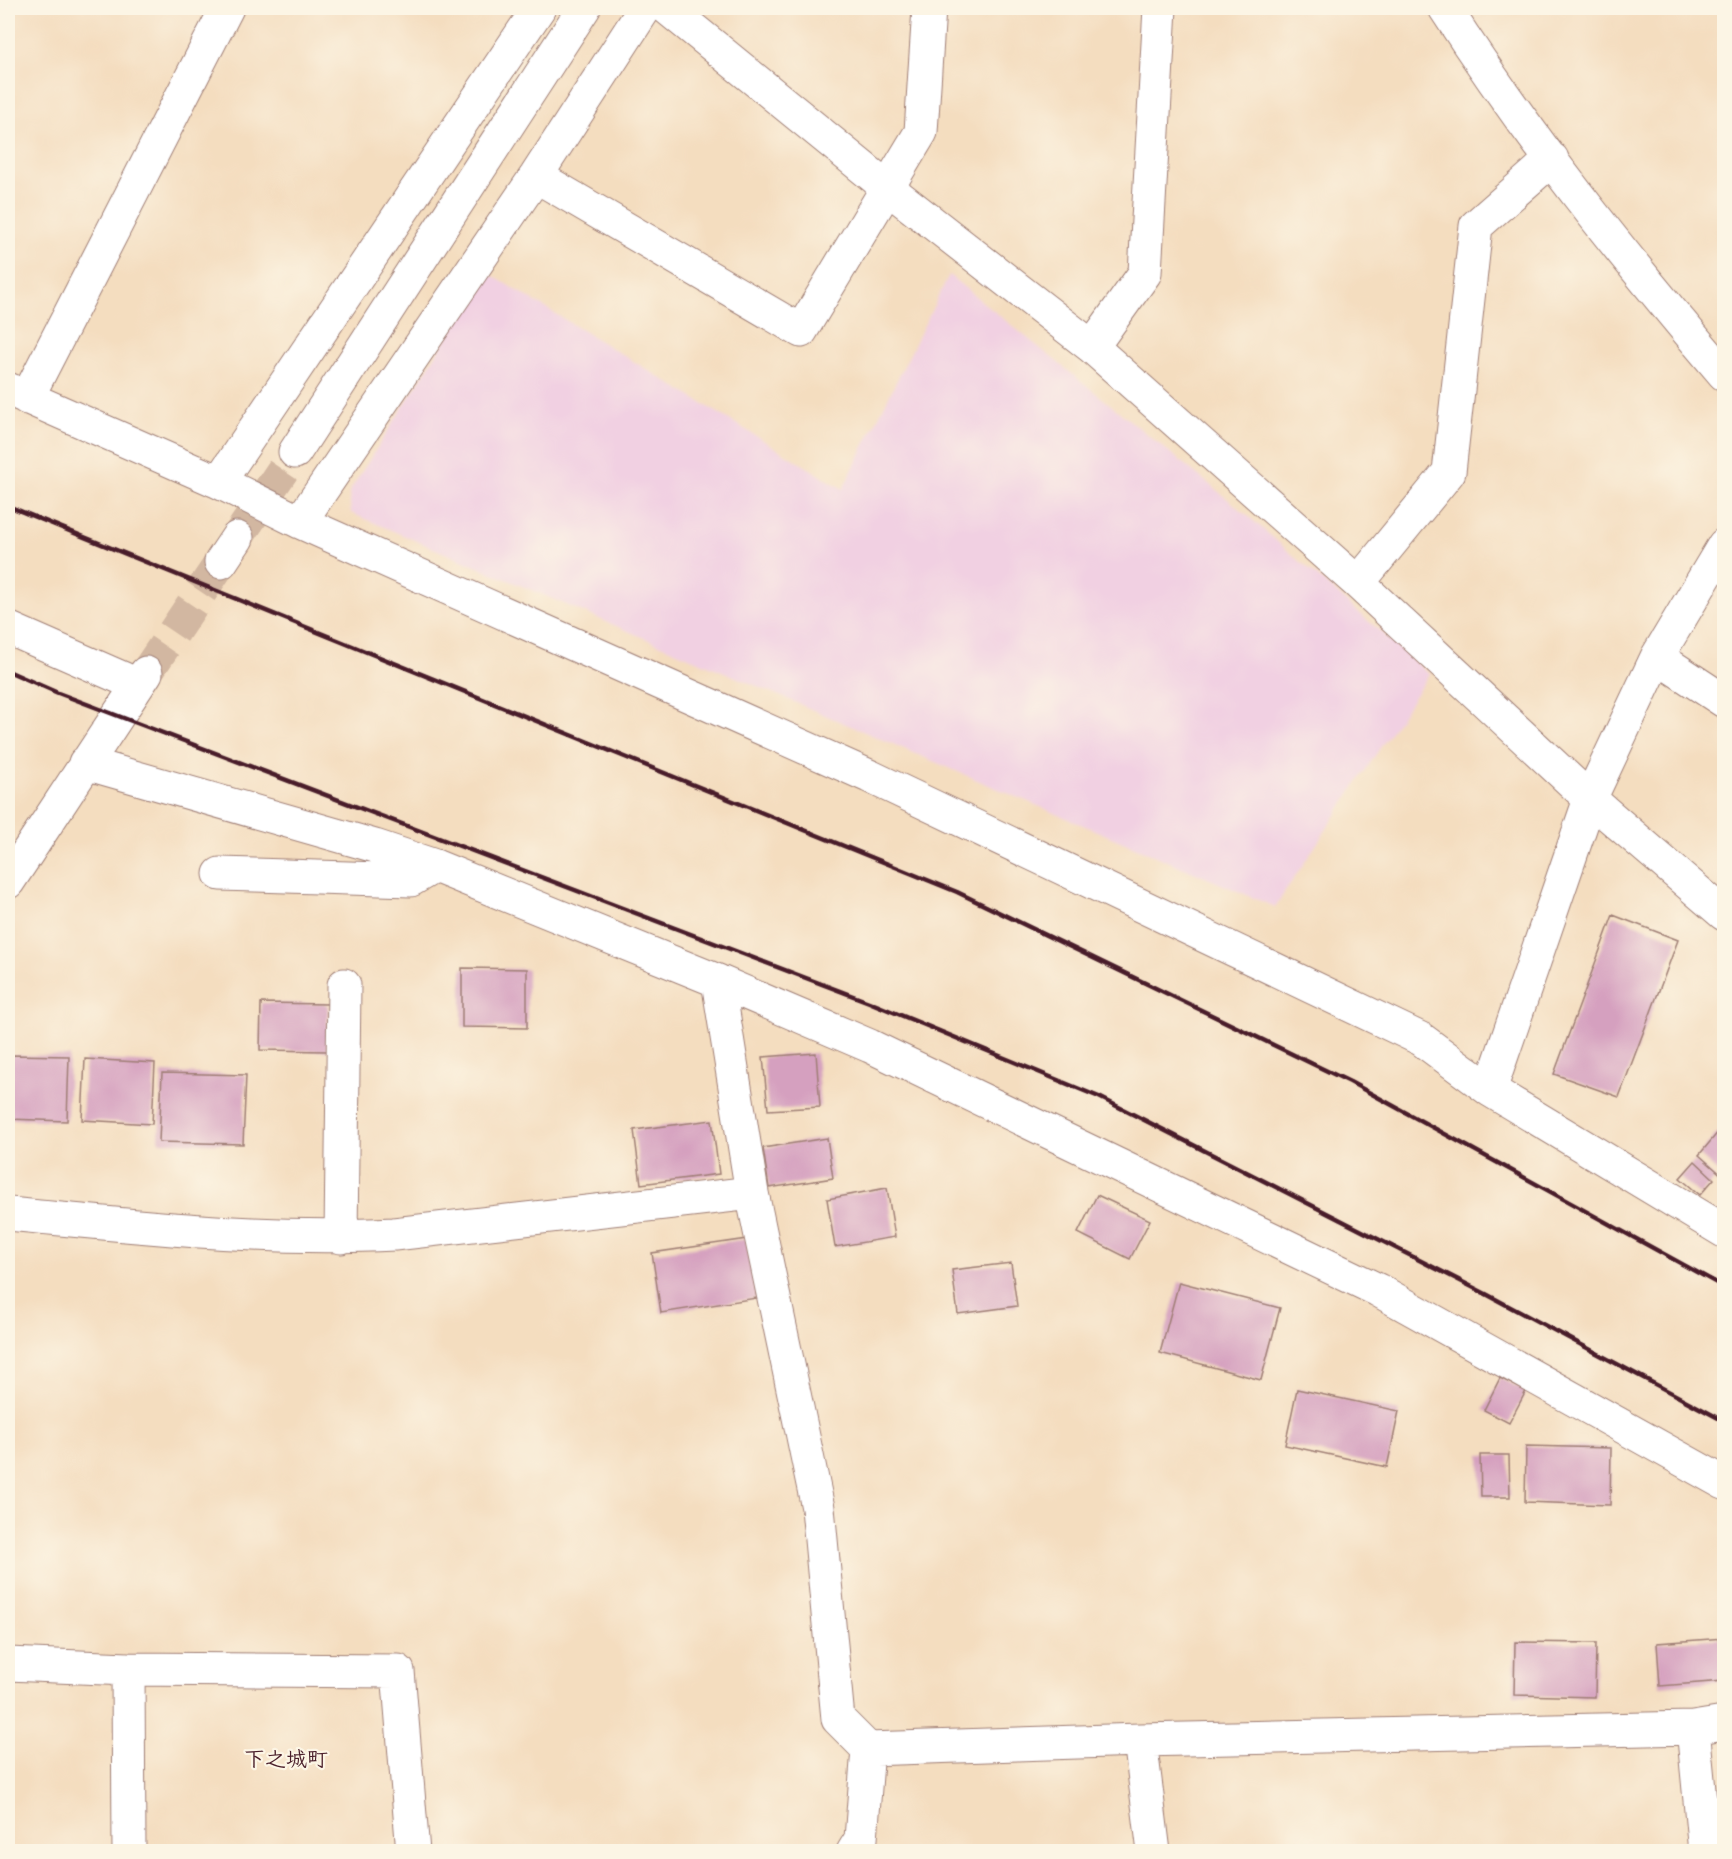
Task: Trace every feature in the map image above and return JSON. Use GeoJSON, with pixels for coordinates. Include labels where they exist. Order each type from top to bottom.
{"type":"FeatureCollection","features":[{"type":"Feature","properties":{"kind":"street"},"geometry":{"type":"LineString","coordinates":[[226,8],[17,394],[219,482],[300,522],[902,791],[1420,1039],[1490,1090],[1725,1231]]}},
{"type":"Feature","properties":{"kind":"street"},"geometry":{"type":"LineString","coordinates":[[219,482],[539,8]]}},
{"type":"Feature","properties":{"kind":"street"},"geometry":{"type":"LineString","coordinates":[[295,452],[584,8]]}},
{"type":"Feature","properties":{"kind":"street"},"geometry":{"type":"LineString","coordinates":[[300,522],[537,176],[645,8]]}},
{"type":"Feature","properties":{"kind":"street"},"geometry":{"type":"LineString","coordinates":[[667,8],[889,189],[1092,347],[1358,583],[1590,799],[1725,914]]}},
{"type":"Feature","properties":{"kind":"street"},"geometry":{"type":"LineString","coordinates":[[537,176],[801,331],[889,189],[921,132],[929,8]]}},
{"type":"Feature","properties":{"kind":"street"},"geometry":{"type":"LineString","coordinates":[[1092,347],[1145,273],[1160,8]]}},
{"type":"Feature","properties":{"kind":"street"},"geometry":{"type":"LineString","coordinates":[[1445,8],[1473,52],[1629,263],[1725,374]]}},
{"type":"Feature","properties":{"kind":"street"},"geometry":{"type":"LineString","coordinates":[[1358,583],[1449,472],[1476,226],[1552,159]]}},
{"type":"Feature","properties":{"kind":"street"},"geometry":{"type":"LineString","coordinates":[[1490,1090],[1590,799],[1657,657],[1725,545]]}},
{"type":"Feature","properties":{"kind":"street"},"geometry":{"type":"LineString","coordinates":[[8,628],[142,679],[8,882]]}},
{"type":"Feature","properties":{"kind":"street"},"geometry":{"type":"LineString","coordinates":[[1657,657],[1725,701]]}},
{"type":"Feature","properties":{"kind":"street"},"geometry":{"type":"LineString","coordinates":[[85,764],[375,846],[435,866],[718,981],[870,1046],[1378,1290],[1725,1483]]}},
{"type":"Feature","properties":{"kind":"street"},"geometry":{"type":"LineString","coordinates":[[220,874],[411,880],[435,866]]}},
{"type":"Feature","properties":{"kind":"street"},"geometry":{"type":"LineString","coordinates":[[718,981],[752,1193],[818,1508],[838,1719],[868,1749],[1709,1726],[1705,1851]]}},
{"type":"Feature","properties":{"kind":"street"},"geometry":{"type":"LineString","coordinates":[[341,1237],[344,985]]}},
{"type":"Feature","properties":{"kind":"street"},"geometry":{"type":"LineString","coordinates":[[8,1214],[222,1234],[341,1237],[394,1234],[752,1193]]}},
{"type":"Feature","properties":{"kind":"street"},"geometry":{"type":"LineString","coordinates":[[8,1664],[128,1669],[398,1671],[413,1851]]}},
{"type":"Feature","properties":{"kind":"street"},"geometry":{"type":"LineString","coordinates":[[128,1669],[129,1851]]}},
{"type":"Feature","properties":{"kind":"street"},"geometry":{"type":"LineString","coordinates":[[1140,1740],[1154,1851]]}},
{"type":"Feature","properties":{"kind":"street"},"geometry":{"type":"LineString","coordinates":[[853,1851],[861,1839],[868,1749]]}},
{"type":"Feature","properties":{"kind":"shaded area"},"geometry":{"type":"Polygon","coordinates":[[[488,273],[843,489],[949,275],[1240,509],[1429,674],[1275,907],[351,513],[349,492],[488,273]]]}},
{"type":"Feature","properties":{"kind":"building"},"geometry":{"type":"Polygon","coordinates":[[[1613,915],[1678,940],[1619,1097],[1554,1074],[1613,915]]]}},
{"type":"Feature","properties":{"kind":"building"},"geometry":{"type":"Polygon","coordinates":[[[462,968],[527,969],[527,1028],[462,1027],[462,968]]]}},
{"type":"Feature","properties":{"kind":"building"},"geometry":{"type":"Polygon","coordinates":[[[261,1003],[328,1004],[327,1051],[260,1050],[261,1003]]]}},
{"type":"Feature","properties":{"kind":"building"},"geometry":{"type":"Polygon","coordinates":[[[816,1053],[820,1107],[768,1110],[763,1057],[816,1053]]]}},
{"type":"Feature","properties":{"kind":"building"},"geometry":{"type":"Polygon","coordinates":[[[8,1055],[69,1056],[67,1121],[8,1119],[8,1055]]]}},
{"type":"Feature","properties":{"kind":"building"},"geometry":{"type":"Polygon","coordinates":[[[85,1059],[155,1063],[152,1124],[82,1120],[85,1059]]]}},
{"type":"Feature","properties":{"kind":"building"},"geometry":{"type":"Polygon","coordinates":[[[162,1073],[246,1075],[243,1144],[159,1142],[162,1073]]]}},
{"type":"Feature","properties":{"kind":"building"},"geometry":{"type":"Polygon","coordinates":[[[712,1120],[719,1174],[641,1184],[634,1130],[712,1120]]]}},
{"type":"Feature","properties":{"kind":"building"},"geometry":{"type":"Polygon","coordinates":[[[1724,1125],[1724,1177],[1699,1155],[1724,1125]]]}},
{"type":"Feature","properties":{"kind":"building"},"geometry":{"type":"Polygon","coordinates":[[[827,1138],[833,1178],[769,1188],[763,1148],[827,1138]]]}},
{"type":"Feature","properties":{"kind":"building"},"geometry":{"type":"Polygon","coordinates":[[[1695,1161],[1714,1179],[1700,1195],[1680,1178],[1695,1161]]]}},
{"type":"Feature","properties":{"kind":"building"},"geometry":{"type":"Polygon","coordinates":[[[887,1188],[895,1237],[835,1247],[827,1199],[887,1188]]]}},
{"type":"Feature","properties":{"kind":"building"},"geometry":{"type":"Polygon","coordinates":[[[1097,1195],[1150,1220],[1130,1259],[1078,1233],[1097,1195]]]}},
{"type":"Feature","properties":{"kind":"building"},"geometry":{"type":"Polygon","coordinates":[[[747,1239],[757,1298],[661,1313],[652,1253],[747,1239]]]}},
{"type":"Feature","properties":{"kind":"building"},"geometry":{"type":"Polygon","coordinates":[[[1011,1263],[1017,1306],[958,1314],[952,1270],[1011,1263]]]}},
{"type":"Feature","properties":{"kind":"building"},"geometry":{"type":"Polygon","coordinates":[[[1179,1282],[1280,1308],[1261,1380],[1160,1353],[1179,1282]]]}},
{"type":"Feature","properties":{"kind":"building"},"geometry":{"type":"Polygon","coordinates":[[[1500,1378],[1526,1391],[1509,1423],[1484,1410],[1500,1378]]]}},
{"type":"Feature","properties":{"kind":"building"},"geometry":{"type":"Polygon","coordinates":[[[1297,1389],[1399,1411],[1387,1467],[1285,1445],[1297,1389]]]}},
{"type":"Feature","properties":{"kind":"building"},"geometry":{"type":"Polygon","coordinates":[[[1526,1446],[1611,1448],[1610,1505],[1525,1502],[1526,1446]]]}},
{"type":"Feature","properties":{"kind":"building"},"geometry":{"type":"Polygon","coordinates":[[[1480,1455],[1509,1455],[1510,1497],[1481,1497],[1480,1455]]]}},
{"type":"Feature","properties":{"kind":"building"},"geometry":{"type":"Polygon","coordinates":[[[1724,1638],[1724,1681],[1660,1686],[1657,1643],[1724,1638]]]}},
{"type":"Feature","properties":{"kind":"building"},"geometry":{"type":"Polygon","coordinates":[[[1515,1642],[1596,1643],[1595,1697],[1514,1695],[1515,1642]]]}},
{"type":"Feature","properties":{"kind":"tunnel"},"geometry":{"type":"LineString","coordinates":[[237,538],[295,452]]}},
{"type":"Feature","properties":{"kind":"tunnel"},"geometry":{"type":"LineString","coordinates":[[146,673],[221,562]]}},
{"type":"Feature","properties":{"kind":"railway"},"geometry":{"type":"LineString","coordinates":[[8,506],[957,892],[1350,1082],[1724,1287]]}},
{"type":"Feature","properties":{"kind":"railway"},"geometry":{"type":"LineString","coordinates":[[8,671],[58,693],[869,1002],[1099,1097],[1486,1294],[1724,1421]]}},
{"type":"Feature","properties":{"kind":"district","name":"下之城町"},"geometry":{"type":"Point","coordinates":[286,1759]}}]}
